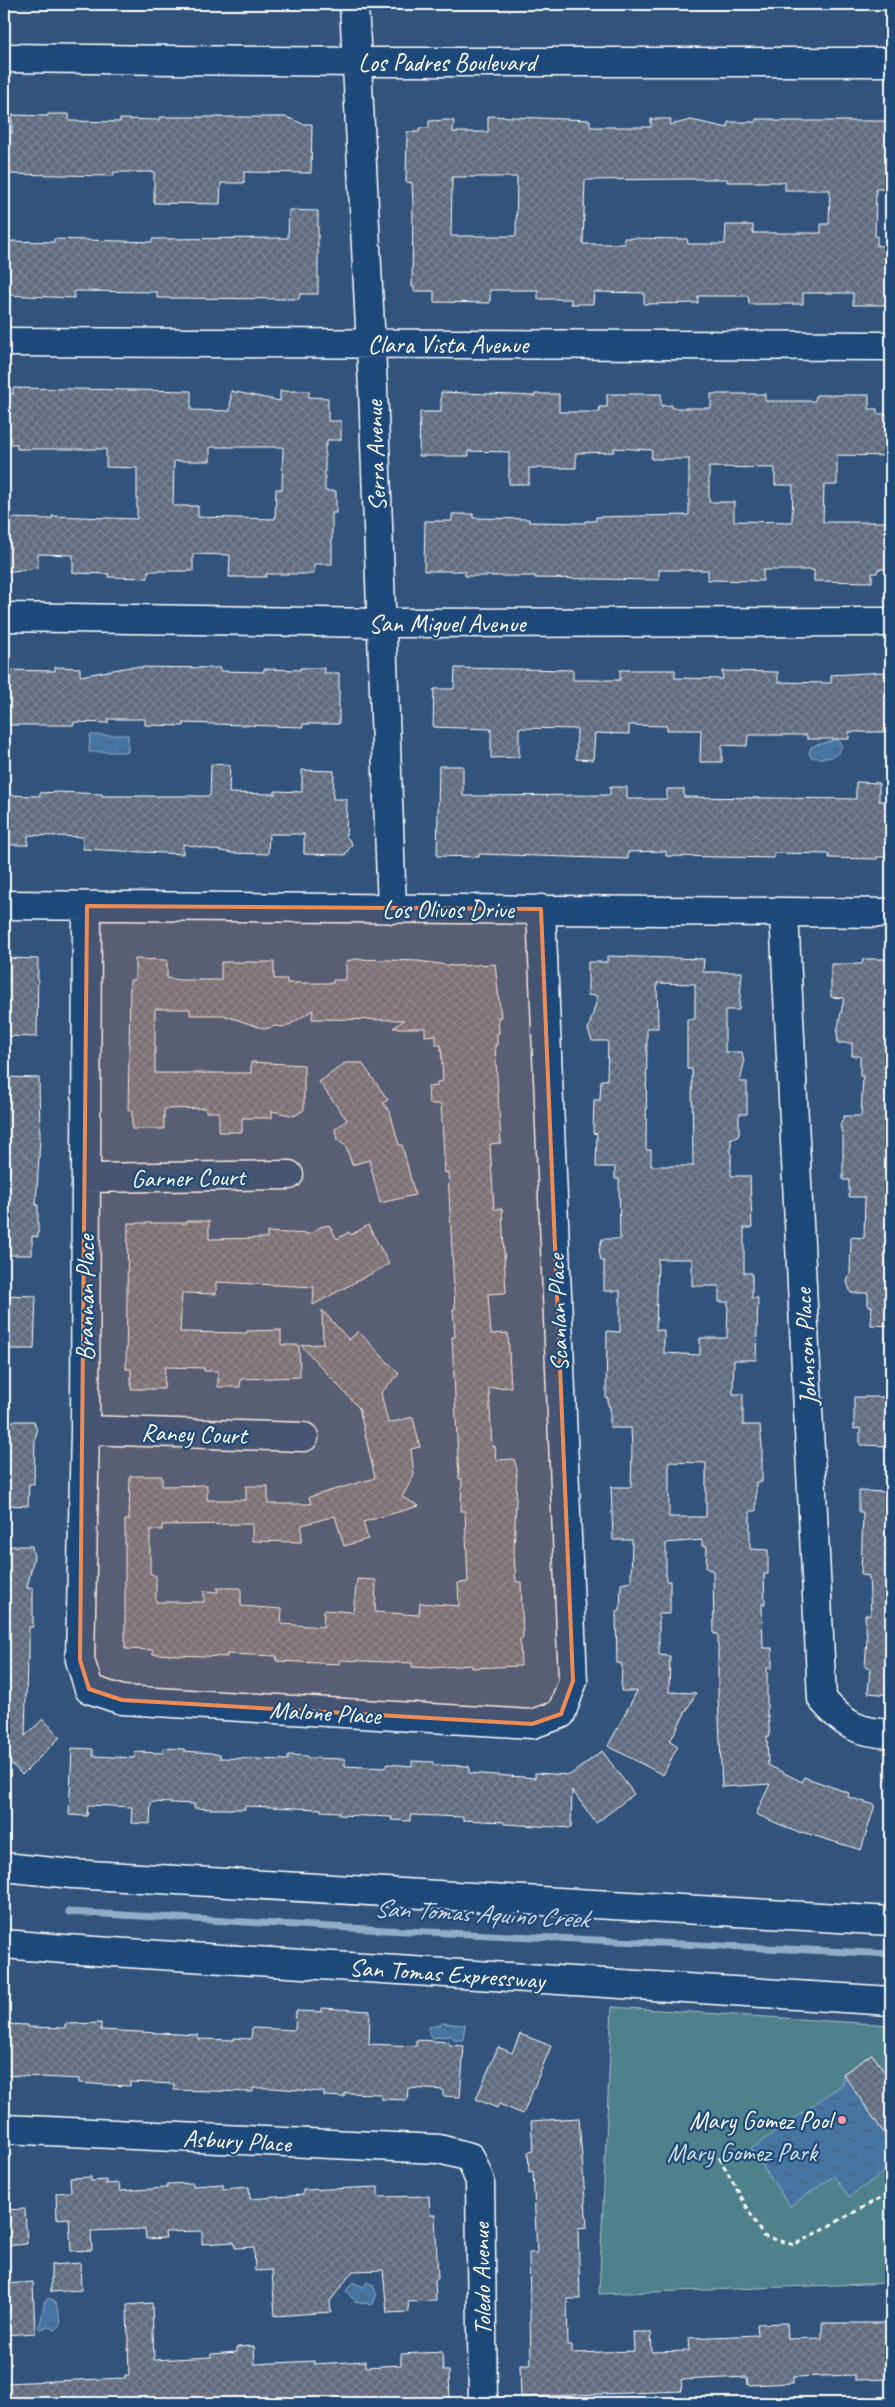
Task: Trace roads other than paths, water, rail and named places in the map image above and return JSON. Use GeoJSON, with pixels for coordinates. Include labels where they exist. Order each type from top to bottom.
{"type":"FeatureCollection","features":[{"type":"Feature","properties":{"kind":"main road","name":"Serra Avenue"},"geometry":{"type":"LineString","coordinates":[[354,4],[371,343],[392,909]]}},
{"type":"Feature","properties":{"kind":"main road","name":"Los Padres Boulevard"},"geometry":{"type":"LineString","coordinates":[[4,58],[357,62],[891,62]]}},
{"type":"Feature","properties":{"kind":"main road","name":"Clara Vista Avenue"},"geometry":{"type":"LineString","coordinates":[[4,342],[891,346]]}},
{"type":"Feature","properties":{"kind":"main road","name":"San Miguel Avenue"},"geometry":{"type":"LineString","coordinates":[[4,617],[381,623],[891,622]]}},
{"type":"Feature","properties":{"kind":"main road","name":"Los Olivos Drive"},"geometry":{"type":"LineString","coordinates":[[4,905],[891,913]]}},
{"type":"Feature","properties":{"kind":"main road","name":"Brannan Place"},"geometry":{"type":"LineString","coordinates":[[87,906],[85,1430],[80,1660],[89,1689]]}},
{"type":"Feature","properties":{"kind":"main road","name":"Scanlan Place"},"geometry":{"type":"LineString","coordinates":[[541,909],[573,1681],[562,1714]]}},
{"type":"Feature","properties":{"kind":"main road","name":"Johnson Place"},"geometry":{"type":"LineString","coordinates":[[784,913],[822,1699],[834,1713],[850,1726],[870,1732],[891,1734]]}},
{"type":"Feature","properties":{"kind":"main road","name":"Garner Court"},"geometry":{"type":"LineString","coordinates":[[86,1178],[289,1175]]}},
{"type":"Feature","properties":{"kind":"main road","name":"Raney Court"},"geometry":{"type":"LineString","coordinates":[[85,1430],[304,1437]]}},
{"type":"Feature","properties":{"kind":"main road","name":"Malone Place"},"geometry":{"type":"LineString","coordinates":[[89,1689],[122,1700],[532,1724],[562,1714]]}},
{"type":"Feature","properties":{"kind":"main road"},"geometry":{"type":"LineString","coordinates":[[4,1867],[82,1875],[891,1920]]}},
{"type":"Feature","properties":{"kind":"main road","name":"San Tomas Expressway"},"geometry":{"type":"LineString","coordinates":[[4,1944],[891,2001]]}},
{"type":"Feature","properties":{"kind":"main road","name":"Asbury Place"},"geometry":{"type":"LineString","coordinates":[[4,2129],[439,2149],[470,2157]]}},
{"type":"Feature","properties":{"kind":"main road","name":"Toledo Avenue"},"geometry":{"type":"LineString","coordinates":[[470,2157],[480,2181],[483,2403]]}},
{"type":"Feature","properties":{"kind":"water"},"geometry":{"type":"Polygon","coordinates":[[[90,735],[128,735],[128,752],[89,752],[90,735]]]}},
{"type":"Feature","properties":{"kind":"water"},"geometry":{"type":"Polygon","coordinates":[[[837,739],[842,744],[835,756],[826,758],[811,757],[809,753],[811,747],[837,739]]]}},
{"type":"Feature","properties":{"kind":"water"},"geometry":{"type":"Polygon","coordinates":[[[442,2023],[465,2025],[463,2040],[455,2040],[450,2035],[447,2038],[445,2036],[433,2038],[429,2034],[429,2027],[442,2023]]]}},
{"type":"Feature","properties":{"kind":"water","name":"Mary Gomez Pool"},"geometry":{"type":"Polygon","coordinates":[[[868,2057],[891,2091],[891,2167],[849,2197],[834,2176],[790,2206],[751,2149],[843,2084],[843,2074],[868,2057]]]}},
{"type":"Feature","properties":{"kind":"water"},"geometry":{"type":"Polygon","coordinates":[[[353,2282],[363,2287],[367,2282],[373,2285],[376,2293],[372,2305],[355,2301],[346,2291],[353,2282]]]}},
{"type":"Feature","properties":{"kind":"water"},"geometry":{"type":"Polygon","coordinates":[[[49,2298],[55,2302],[61,2322],[56,2330],[48,2327],[40,2329],[38,2327],[45,2301],[49,2298]]]}},
{"type":"Feature","properties":{"kind":"waterway","name":"San Tomas Aquino Creek"},"geometry":{"type":"LineString","coordinates":[[69,1912],[385,1930],[891,1954]]}},
{"type":"Feature","properties":{"kind":"place","name":"Mary Gomez Pool"},"geometry":{"type":"Point","coordinates":[842,2120]}},
{"type":"Feature","properties":{"kind":"park label","name":"Mary Gomez Park"},"geometry":{"type":"Point","coordinates":[742,2152]}}]}
